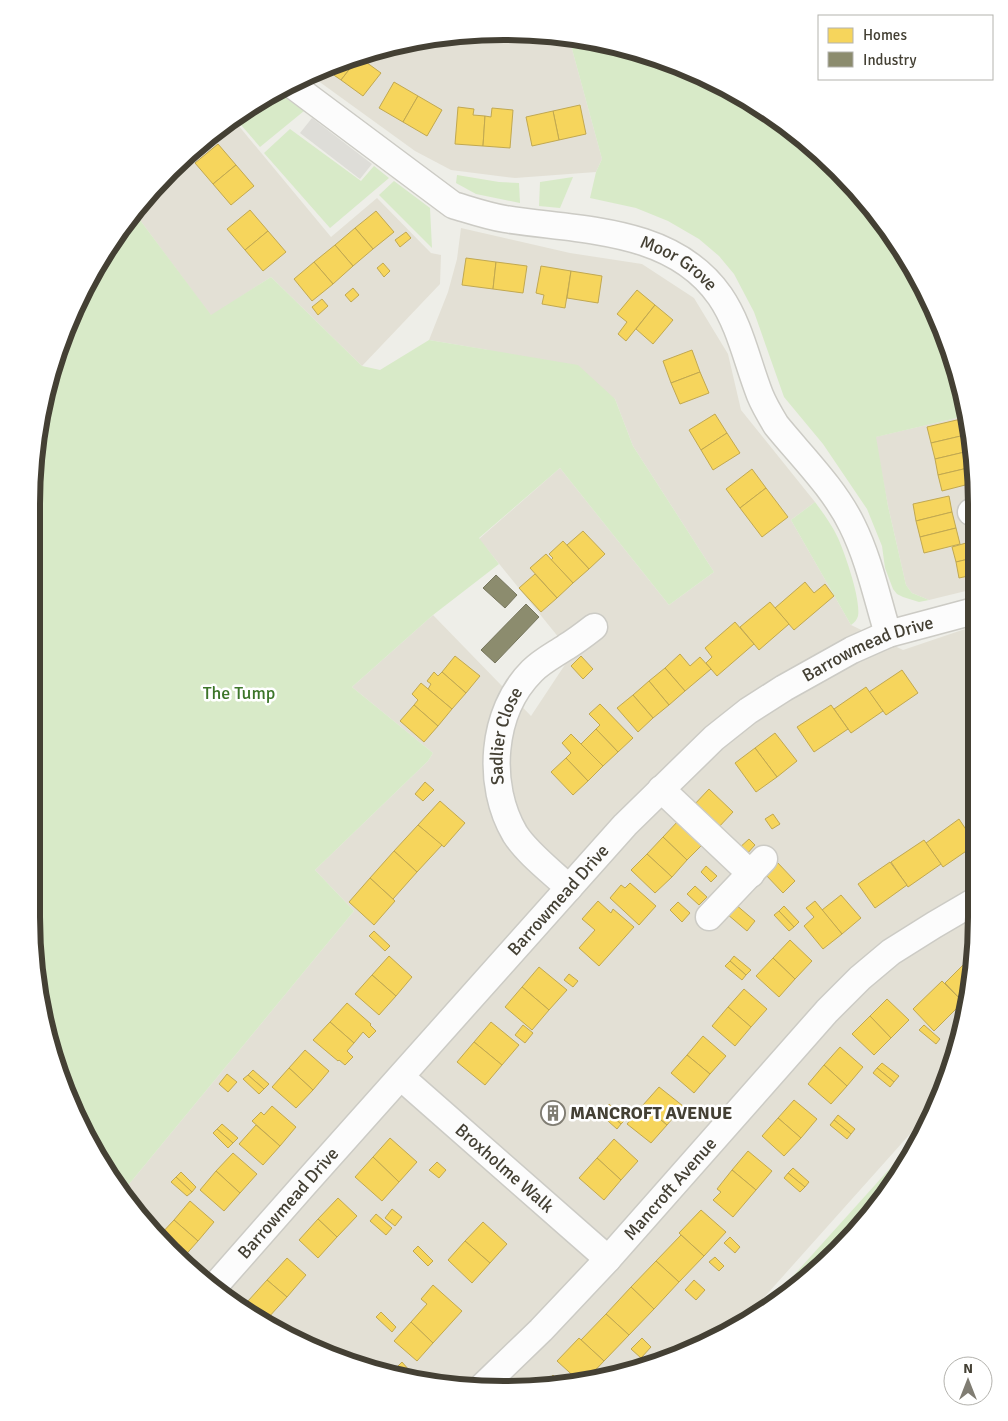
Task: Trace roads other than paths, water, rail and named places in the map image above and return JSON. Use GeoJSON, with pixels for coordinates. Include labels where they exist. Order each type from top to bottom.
{"type":"FeatureCollection","features":[{"type":"Feature","properties":{"kind":"street","name":"Moor Grove"},"geometry":{"type":"LineString","coordinates":[[297,89],[453,205],[504,219],[614,234],[640,240],[686,262],[704,276],[720,295],[729,311],[760,396],[772,418],[838,501],[852,525],[866,561],[888,634]]}},
{"type":"Feature","properties":{"kind":"street","name":"Barrowmead Drive"},"geometry":{"type":"LineString","coordinates":[[218,1282],[625,824],[714,738],[748,711],[820,667],[888,634],[968,613]]}},
{"type":"Feature","properties":{"kind":"street","name":"Sadlier Close"},"geometry":{"type":"LineString","coordinates":[[569,888],[516,835],[500,796],[497,754],[502,722],[520,685],[543,662],[568,647],[594,627]]}},
{"type":"Feature","properties":{"kind":"street"},"geometry":{"type":"LineString","coordinates":[[661,789],[758,866],[709,917]]}},
{"type":"Feature","properties":{"kind":"street","name":"Mancroft Avenue"},"geometry":{"type":"LineString","coordinates":[[489,1380],[541,1330],[608,1259],[828,1011],[860,978],[891,952],[968,906]]}},
{"type":"Feature","properties":{"kind":"street","name":"Broxholme Walk"},"geometry":{"type":"LineString","coordinates":[[401,1077],[608,1259]]}},
{"type":"Feature","properties":{"kind":"place","name":"MANCROFT AVENUE"},"geometry":{"type":"Point","coordinates":[553,1113]}},
{"type":"Feature","properties":{"kind":"park label","name":"The Tump"},"geometry":{"type":"Point","coordinates":[239,693]}}]}
